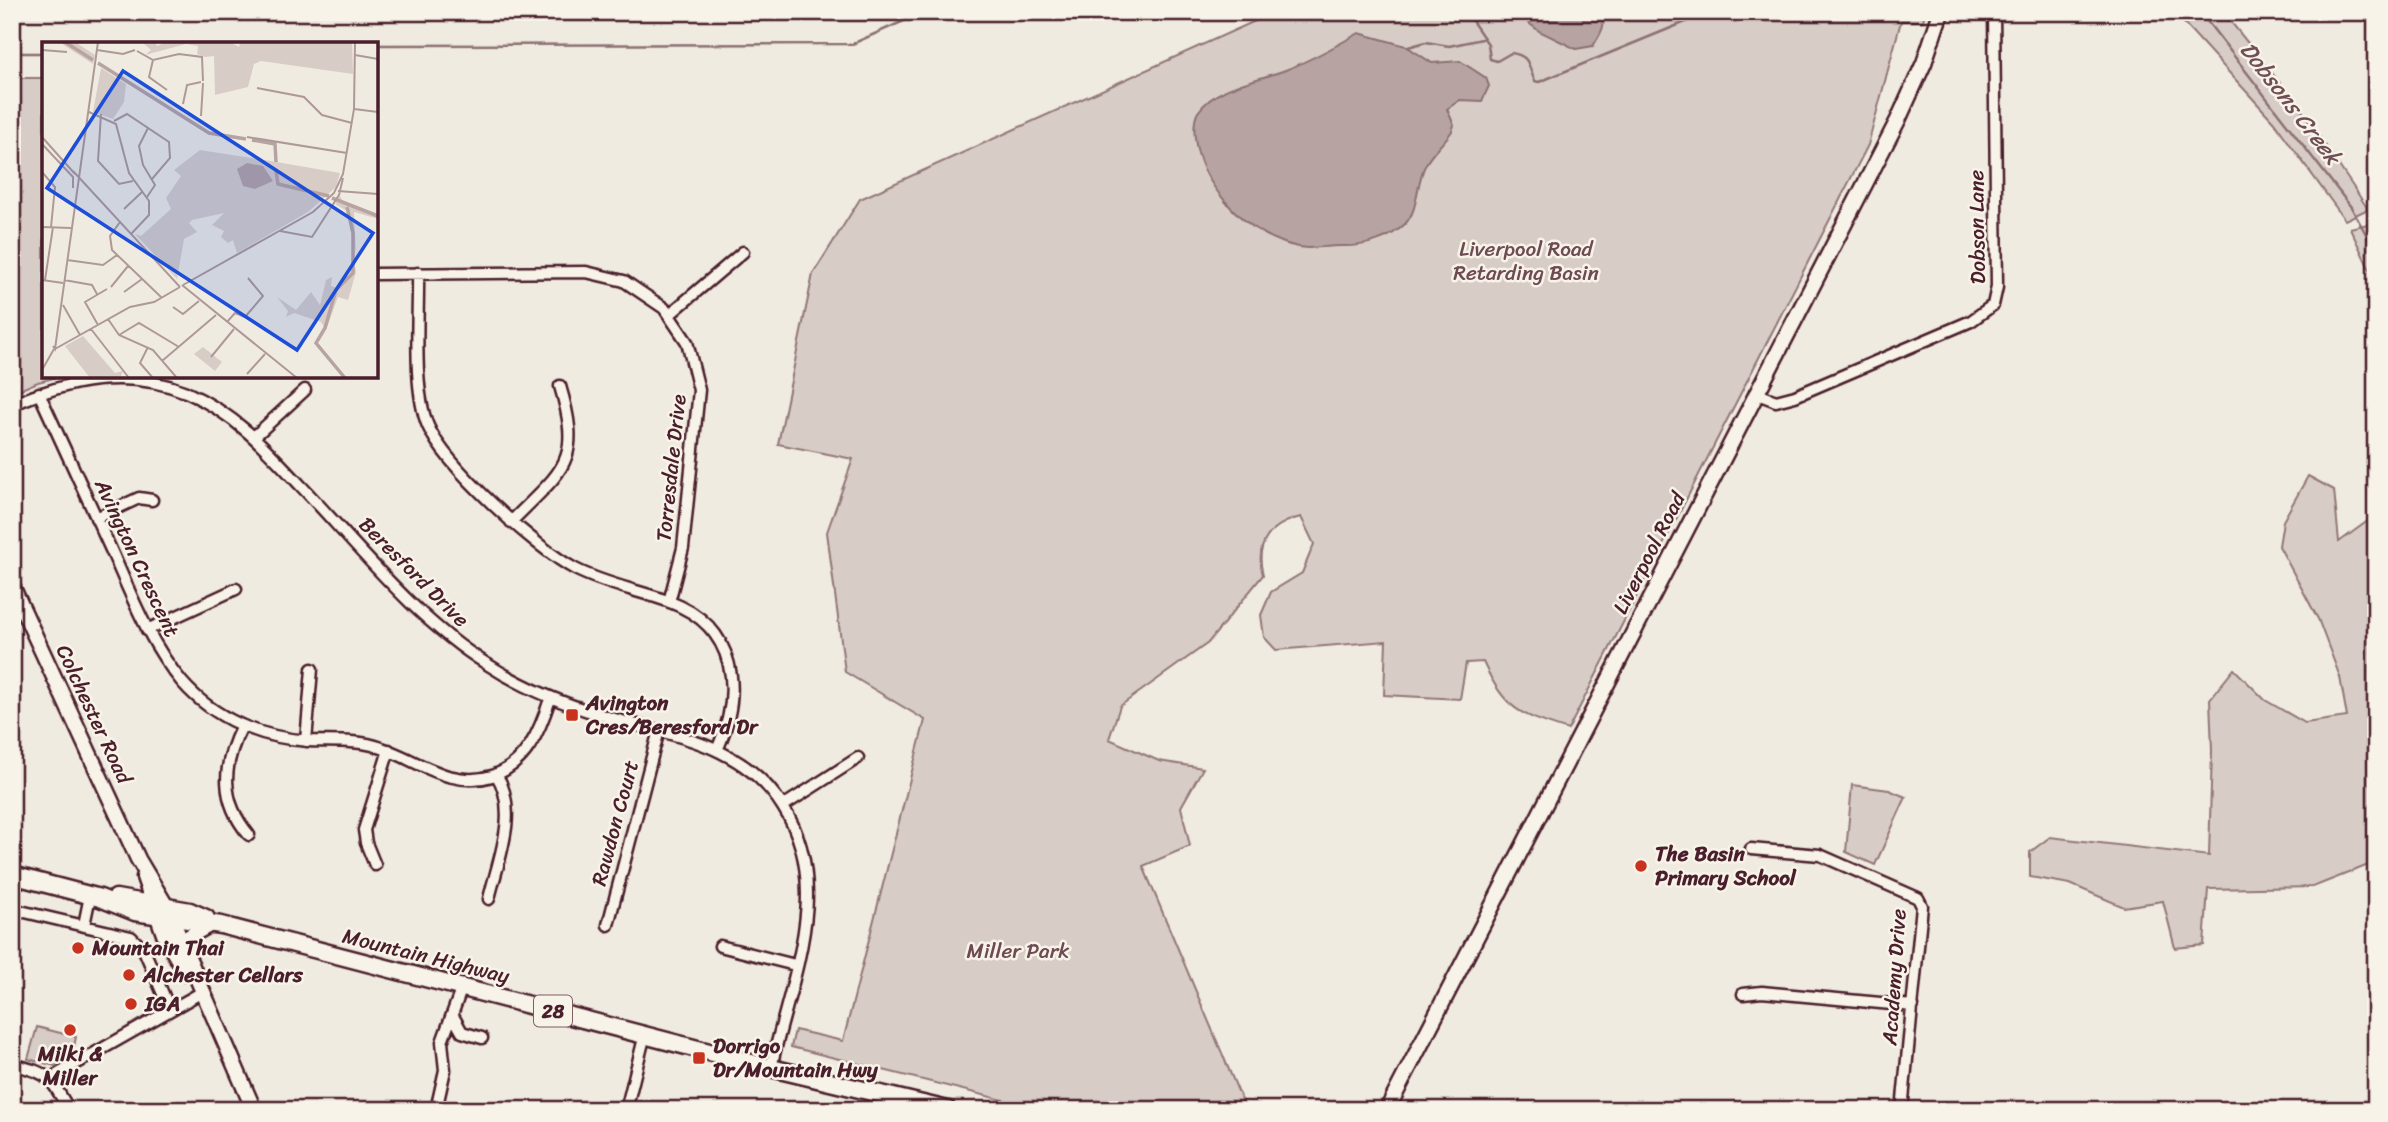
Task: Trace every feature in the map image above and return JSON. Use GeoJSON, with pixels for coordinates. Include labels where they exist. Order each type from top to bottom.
{"type":"FeatureCollection","features":[{"type":"Feature","properties":{"kind":"main road","name":"Liverpool Road"},"geometry":{"type":"LineString","coordinates":[[1387,1110],[1898,120],[1924,63],[1941,12]]}},
{"type":"Feature","properties":{"kind":"main road","name":"Colchester Road"},"geometry":{"type":"LineString","coordinates":[[12,586],[161,911]]}},
{"type":"Feature","properties":{"kind":"main road","name":"Mountain Highway"},"geometry":{"type":"LineString","coordinates":[[12,875],[161,911],[190,911],[216,924],[771,1068],[948,1110]]}},
{"type":"Feature","properties":{"kind":"main road"},"geometry":{"type":"LineString","coordinates":[[161,911],[186,952],[200,993]]}},
{"type":"Feature","properties":{"kind":"main road"},"geometry":{"type":"LineString","coordinates":[[161,911],[254,1110]]}},
{"type":"Feature","properties":{"kind":"main road"},"geometry":{"type":"LineString","coordinates":[[186,952],[190,936],[216,924]]}},
{"type":"Feature","properties":{"kind":"street","name":"Dobson Lane"},"geometry":{"type":"LineString","coordinates":[[1755,393],[1776,401],[1795,396],[1971,321],[1993,305],[1997,287],[1994,12]]}},
{"type":"Feature","properties":{"kind":"street"},"geometry":{"type":"LineString","coordinates":[[670,314],[743,252]]}},
{"type":"Feature","properties":{"kind":"street"},"geometry":{"type":"LineString","coordinates":[[418,273],[421,401],[428,426],[445,453],[512,523],[545,550],[575,569],[609,585],[685,609],[710,629],[730,668],[732,708],[718,748]]}},
{"type":"Feature","properties":{"kind":"street","name":"Torresdale Drive"},"geometry":{"type":"LineString","coordinates":[[378,274],[598,273],[632,285],[670,314],[687,342],[699,390],[683,548],[669,602]]}},
{"type":"Feature","properties":{"kind":"street","name":"Beresford Drive"},"geometry":{"type":"LineString","coordinates":[[12,405],[60,386],[99,379],[159,380],[206,401],[255,436],[434,623],[486,664],[550,699],[718,748],[744,764],[783,806],[805,860],[809,899],[771,1068]]}},
{"type":"Feature","properties":{"kind":"street"},"geometry":{"type":"LineString","coordinates":[[512,523],[564,465],[569,448],[570,419],[560,386]]}},
{"type":"Feature","properties":{"kind":"street"},"geometry":{"type":"LineString","coordinates":[[255,436],[305,390]]}},
{"type":"Feature","properties":{"kind":"street","name":"Avington Crescent"},"geometry":{"type":"LineString","coordinates":[[39,393],[147,630],[183,684],[210,708],[242,726],[274,736],[306,741],[369,744],[453,778],[496,775]]}},
{"type":"Feature","properties":{"kind":"street"},"geometry":{"type":"LineString","coordinates":[[96,518],[139,498],[152,500]]}},
{"type":"Feature","properties":{"kind":"street"},"geometry":{"type":"LineString","coordinates":[[147,630],[236,589]]}},
{"type":"Feature","properties":{"kind":"street"},"geometry":{"type":"LineString","coordinates":[[306,741],[312,669]]}},
{"type":"Feature","properties":{"kind":"street"},"geometry":{"type":"LineString","coordinates":[[489,899],[506,825],[507,804],[496,775],[515,763],[537,736],[550,699]]}},
{"type":"Feature","properties":{"kind":"street"},"geometry":{"type":"LineString","coordinates":[[242,726],[229,756],[228,785],[232,812],[249,835]]}},
{"type":"Feature","properties":{"kind":"street","name":"Rawdon Court"},"geometry":{"type":"LineString","coordinates":[[608,925],[659,730]]}},
{"type":"Feature","properties":{"kind":"street"},"geometry":{"type":"LineString","coordinates":[[375,865],[366,844],[364,830],[389,750]]}},
{"type":"Feature","properties":{"kind":"street"},"geometry":{"type":"LineString","coordinates":[[783,806],[858,758]]}},
{"type":"Feature","properties":{"kind":"street","name":"Academy Drive"},"geometry":{"type":"LineString","coordinates":[[1751,849],[1820,855],[1918,898],[1922,906],[1902,1110]]}},
{"type":"Feature","properties":{"kind":"street"},"geometry":{"type":"LineString","coordinates":[[84,925],[95,897]]}},
{"type":"Feature","properties":{"kind":"street"},"geometry":{"type":"LineString","coordinates":[[12,909],[131,937],[144,950],[170,1010]]}},
{"type":"Feature","properties":{"kind":"street"},"geometry":{"type":"LineString","coordinates":[[720,946],[795,965]]}},
{"type":"Feature","properties":{"kind":"street"},"geometry":{"type":"LineString","coordinates":[[436,1110],[445,1070],[442,1042],[462,987]]}},
{"type":"Feature","properties":{"kind":"street"},"geometry":{"type":"LineString","coordinates":[[1743,994],[1762,992],[1913,1006]]}},
{"type":"Feature","properties":{"kind":"street"},"geometry":{"type":"LineString","coordinates":[[51,1078],[200,993]]}},
{"type":"Feature","properties":{"kind":"street"},"geometry":{"type":"LineString","coordinates":[[453,1016],[462,1032],[482,1038]]}},
{"type":"Feature","properties":{"kind":"street"},"geometry":{"type":"LineString","coordinates":[[626,1110],[645,1034]]}},
{"type":"Feature","properties":{"kind":"street"},"geometry":{"type":"LineString","coordinates":[[12,1064],[41,1071],[51,1078],[69,1110]]}},
{"type":"Feature","properties":{"kind":"street"},"geometry":{"type":"LineString","coordinates":[[407,1110],[417,1110]]}},
{"type":"Feature","properties":{"kind":"green space"},"geometry":{"type":"Polygon","coordinates":[[[1275,12],[1925,12],[1923,21],[1901,21],[1868,145],[1568,730],[1537,720],[1507,701],[1483,662],[1466,663],[1460,699],[1384,695],[1386,641],[1276,650],[1264,637],[1261,615],[1271,592],[1302,573],[1314,544],[1301,517],[1281,525],[1267,537],[1261,553],[1263,575],[1208,643],[1120,706],[1109,739],[1159,761],[1203,768],[1181,807],[1190,846],[1143,866],[1246,1110],[1043,1110],[791,1047],[795,1030],[843,1041],[925,720],[845,672],[827,532],[853,459],[778,444],[813,274],[860,199],[1275,12]]]}},
{"type":"Feature","properties":{"kind":"green space"},"geometry":{"type":"Polygon","coordinates":[[[2174,12],[2223,12],[2301,109],[2368,209],[2345,220],[2274,122],[2174,12]]]}},
{"type":"Feature","properties":{"kind":"green space"},"geometry":{"type":"Polygon","coordinates":[[[12,78],[42,78],[42,378],[54,378],[12,393],[12,78]]]}},
{"type":"Feature","properties":{"kind":"green space"},"geometry":{"type":"Polygon","coordinates":[[[2372,223],[2376,228],[2376,283],[2350,228],[2372,223]]]}},
{"type":"Feature","properties":{"kind":"green space"},"geometry":{"type":"Polygon","coordinates":[[[2308,476],[2334,490],[2339,542],[2376,515],[2376,862],[2313,887],[2208,889],[2204,945],[2175,948],[2163,901],[2124,907],[2070,884],[2030,877],[2030,852],[2050,837],[2209,856],[2212,750],[2210,699],[2234,669],[2265,700],[2305,723],[2347,717],[2340,677],[2318,619],[2279,546],[2283,521],[2308,476]]]}},
{"type":"Feature","properties":{"kind":"green space"},"geometry":{"type":"Polygon","coordinates":[[[1852,785],[1889,790],[1906,797],[1875,865],[1846,852],[1852,785]]]}},
{"type":"Feature","properties":{"kind":"green space"},"geometry":{"type":"Polygon","coordinates":[[[37,1027],[76,1037],[72,1056],[55,1066],[28,1059],[37,1027]]]}},
{"type":"Feature","properties":{"kind":"shaded area"},"geometry":{"type":"Polygon","coordinates":[[[1514,12],[1602,12],[1603,26],[1593,46],[1576,49],[1539,31],[1514,12]]]}},
{"type":"Feature","properties":{"kind":"shaded area"},"geometry":{"type":"Polygon","coordinates":[[[1359,33],[1406,46],[1432,63],[1460,61],[1486,78],[1489,86],[1482,101],[1460,100],[1447,109],[1454,125],[1452,131],[1426,164],[1413,211],[1399,230],[1384,238],[1358,245],[1307,248],[1284,243],[1253,227],[1214,187],[1205,171],[1195,138],[1198,112],[1216,95],[1227,89],[1297,65],[1359,33]]]}},
{"type":"Feature","properties":{"kind":"waterway"},"geometry":{"type":"LineString","coordinates":[[378,45],[852,44],[924,12]]}},
{"type":"Feature","properties":{"kind":"waterway"},"geometry":{"type":"LineString","coordinates":[[1466,12],[1488,44],[1490,59],[1497,61],[1511,53],[1522,56],[1528,62],[1535,81],[1539,82],[1710,12]]}},
{"type":"Feature","properties":{"kind":"waterway","name":"Dobsons Creek"},"geometry":{"type":"LineString","coordinates":[[2200,12],[2351,207],[2376,252]]}},
{"type":"Feature","properties":{"kind":"waterway"},"geometry":{"type":"LineString","coordinates":[[1408,47],[1426,42],[1449,46],[1482,39]]}},
{"type":"Feature","properties":{"kind":"waterway"},"geometry":{"type":"LineString","coordinates":[[12,53],[42,53]]}},
{"type":"Feature","properties":{"kind":"place","name":"Avington Cres/Beresford Dr"},"geometry":{"type":"Point","coordinates":[572,715]}},
{"type":"Feature","properties":{"kind":"place","name":"The Basin Primary School"},"geometry":{"type":"Point","coordinates":[1641,866]}},
{"type":"Feature","properties":{"kind":"place","name":"Mountain Thai"},"geometry":{"type":"Point","coordinates":[78,948]}},
{"type":"Feature","properties":{"kind":"place","name":"Alchester Cellars"},"geometry":{"type":"Point","coordinates":[129,975]}},
{"type":"Feature","properties":{"kind":"place","name":"IGA"},"geometry":{"type":"Point","coordinates":[131,1004]}},
{"type":"Feature","properties":{"kind":"place","name":"Milki & Miller"},"geometry":{"type":"Point","coordinates":[70,1030]}},
{"type":"Feature","properties":{"kind":"place","name":"Dorrigo Dr/Mountain Hwy"},"geometry":{"type":"Point","coordinates":[699,1058]}},
{"type":"Feature","properties":{"kind":"park label","name":"Liverpool Road Retarding Basin"},"geometry":{"type":"Point","coordinates":[1526,261]}},
{"type":"Feature","properties":{"kind":"park label","name":"Miller Park"},"geometry":{"type":"Point","coordinates":[1018,951]}}]}
